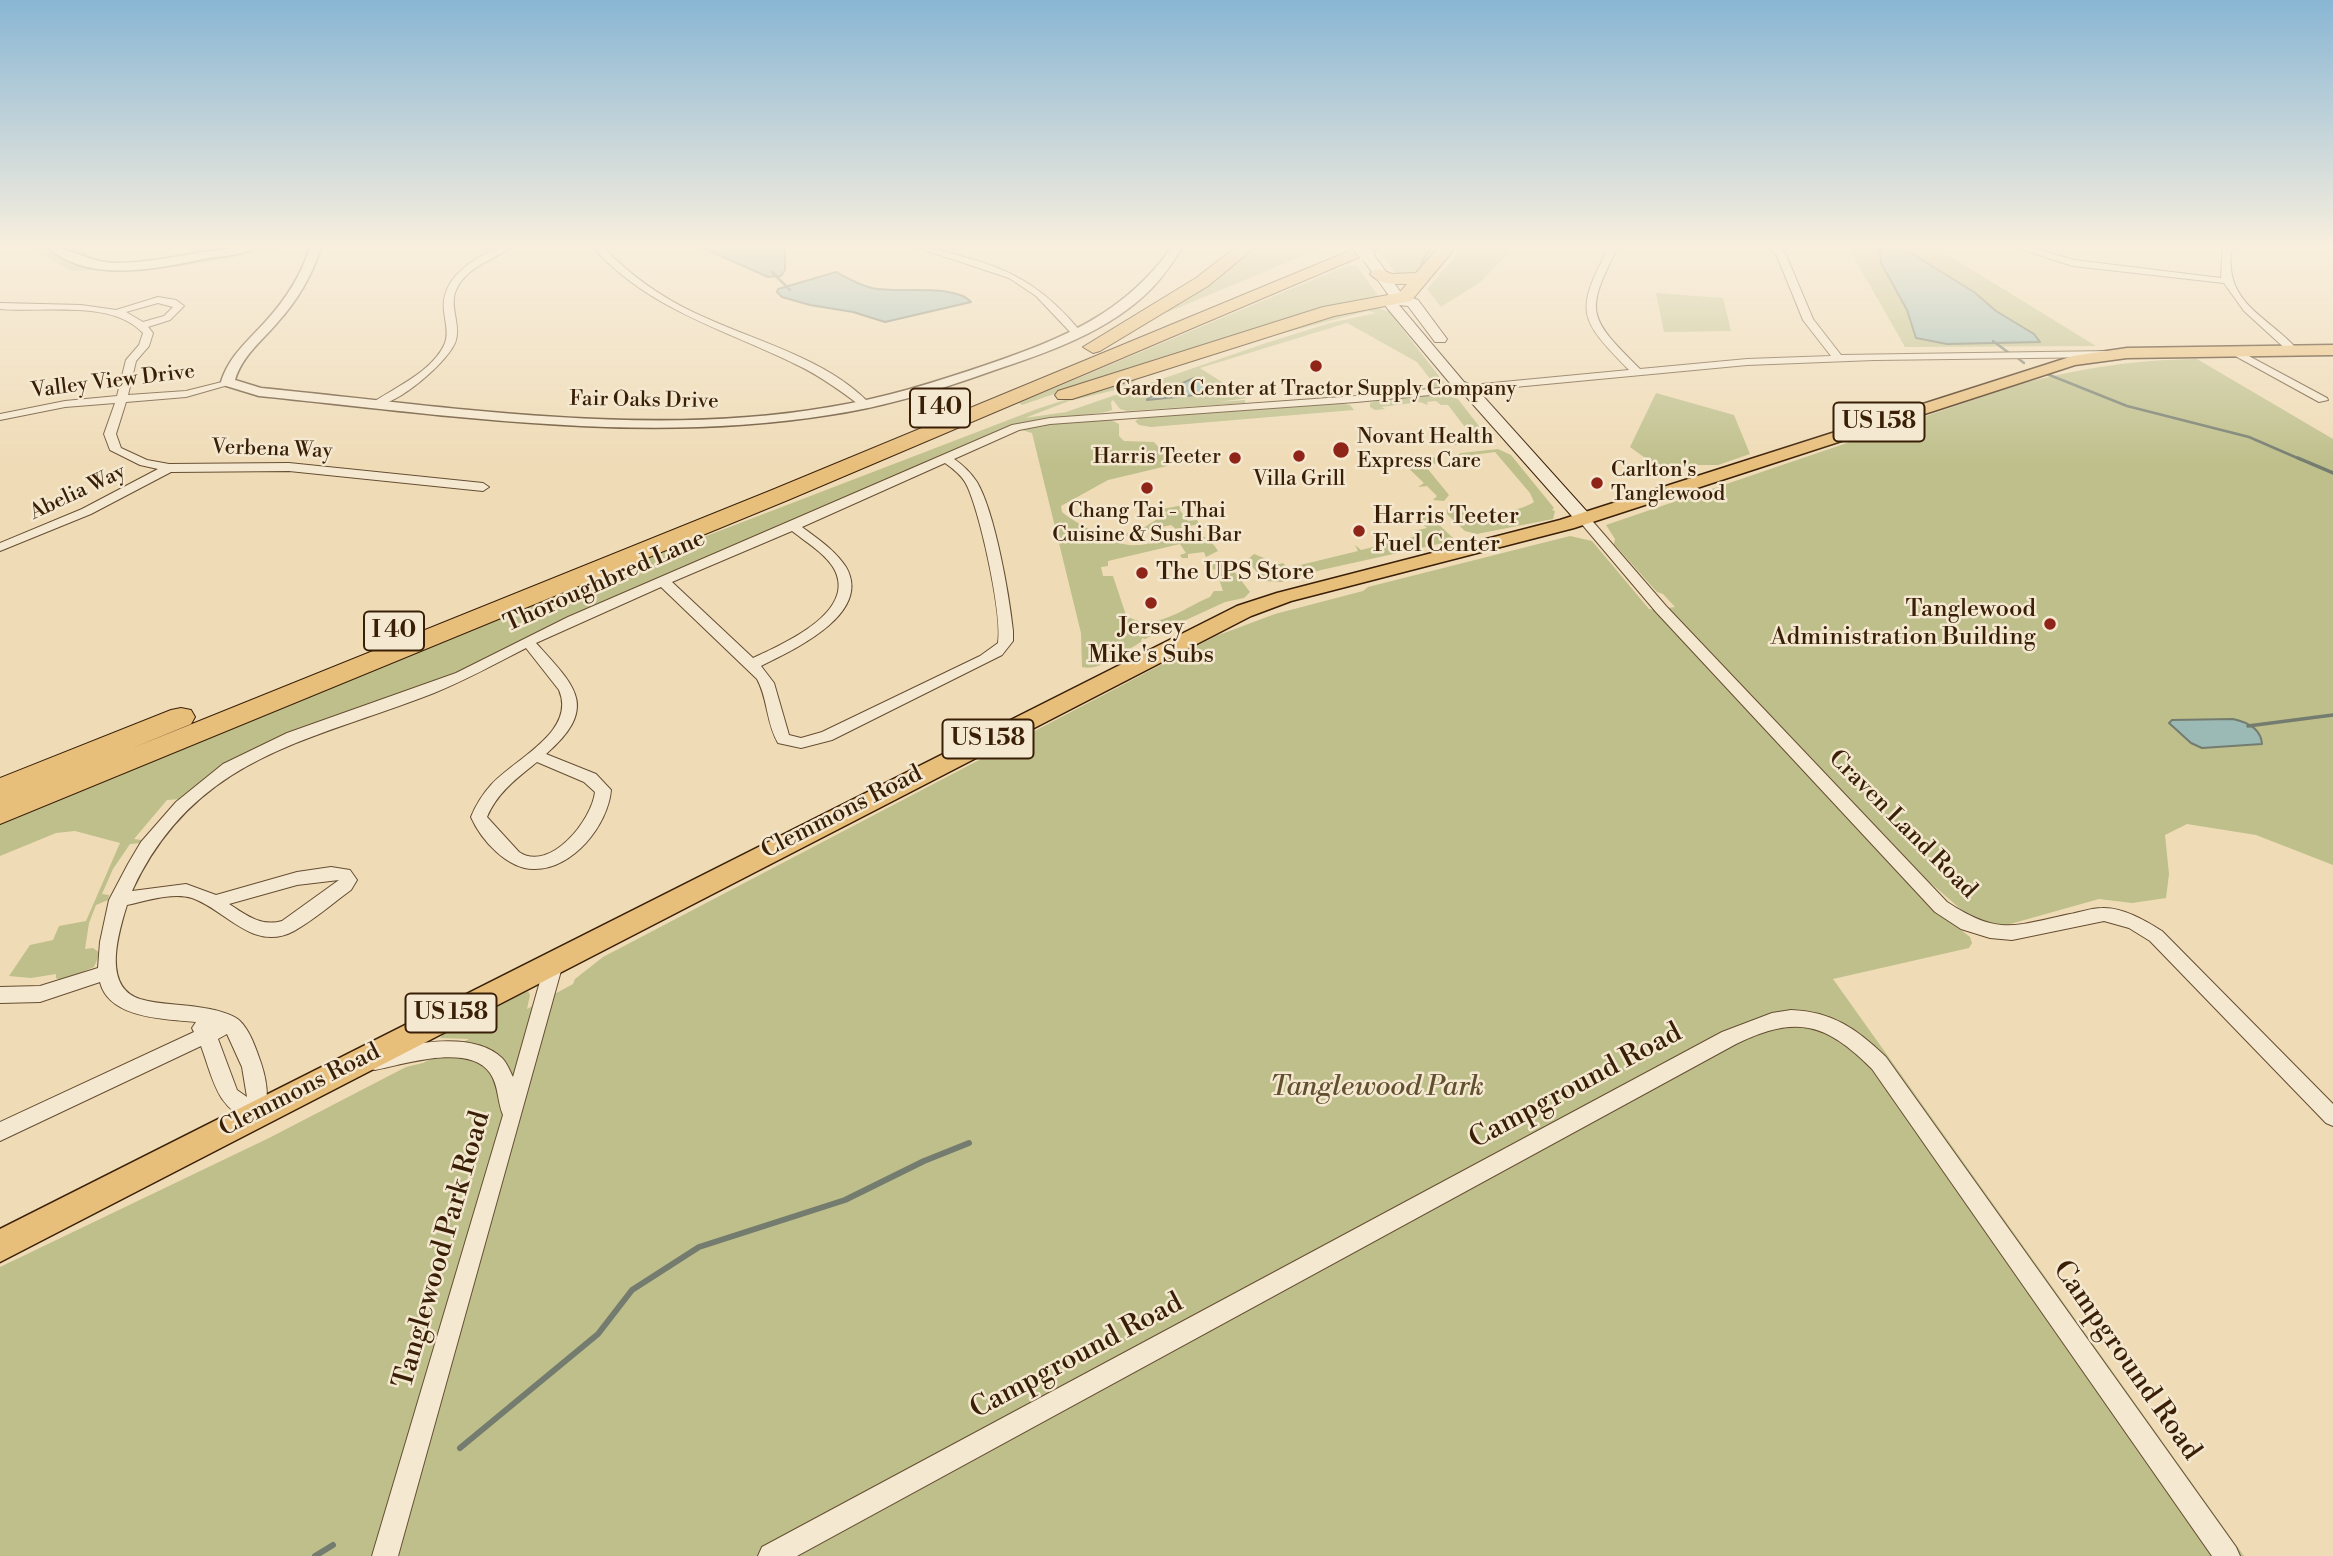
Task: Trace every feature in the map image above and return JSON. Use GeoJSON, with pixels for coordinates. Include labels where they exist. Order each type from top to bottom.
{"type":"FeatureCollection","features":[{"type":"Feature","properties":{"kind":"highway"},"geometry":{"type":"LineString","coordinates":[[1085,340],[1126,320]]}},
{"type":"Feature","properties":{"kind":"highway","name":"I 40"},"geometry":{"type":"LineString","coordinates":[[0,790],[1085,340],[1142,320]]}},
{"type":"Feature","properties":{"kind":"highway","name":"I 40"},"geometry":{"type":"LineString","coordinates":[[0,814],[780,495],[1231,320]]}},
{"type":"Feature","properties":{"kind":"highway"},"geometry":{"type":"LineString","coordinates":[[780,495],[811,488],[1115,379],[1302,320]]}},
{"type":"Feature","properties":{"kind":"main road"},"geometry":{"type":"LineString","coordinates":[[1404,320],[1459,385],[1468,389],[1584,519]]}},
{"type":"Feature","properties":{"kind":"main road","name":"Clemmons Road"},"geometry":{"type":"LineString","coordinates":[[0,1246],[1220,621],[1284,597],[1584,519],[2073,360],[2111,354],[2333,349]]}},
{"type":"Feature","properties":{"kind":"street"},"geometry":{"type":"LineString","coordinates":[[122,400],[131,360],[144,346],[148,333],[144,325],[134,320]]}},
{"type":"Feature","properties":{"kind":"street"},"geometry":{"type":"LineString","coordinates":[[144,325],[162,320]]}},
{"type":"Feature","properties":{"kind":"street"},"geometry":{"type":"LineString","coordinates":[[230,383],[232,365],[272,320]]}},
{"type":"Feature","properties":{"kind":"street"},"geometry":{"type":"LineString","coordinates":[[379,403],[435,363],[447,349],[452,331],[450,320]]}},
{"type":"Feature","properties":{"kind":"street"},"geometry":{"type":"LineString","coordinates":[[701,320],[821,370],[866,405]]}},
{"type":"Feature","properties":{"kind":"street"},"geometry":{"type":"LineString","coordinates":[[1064,320],[1085,340]]}},
{"type":"Feature","properties":{"kind":"street","name":"Fair Oaks Drive"},"geometry":{"type":"LineString","coordinates":[[230,383],[259,392],[524,420],[701,425],[765,421],[866,405],[942,386],[1085,340],[1106,320]]}},
{"type":"Feature","properties":{"kind":"street"},"geometry":{"type":"LineString","coordinates":[[1593,320],[1605,338],[1637,372]]}},
{"type":"Feature","properties":{"kind":"street"},"geometry":{"type":"LineString","coordinates":[[1808,320],[1838,358]]}},
{"type":"Feature","properties":{"kind":"street"},"geometry":{"type":"LineString","coordinates":[[2261,320],[2293,350]]}},
{"type":"Feature","properties":{"kind":"street"},"geometry":{"type":"LineString","coordinates":[[2232,351],[2323,400]]}},
{"type":"Feature","properties":{"kind":"street","name":"Thoroughbred Lane"},"geometry":{"type":"LineString","coordinates":[[106,972],[113,912],[137,862],[187,801],[224,771],[247,758],[338,719],[459,677],[527,642],[1016,427],[1039,422],[1838,358],[2111,354]]}},
{"type":"Feature","properties":{"kind":"street","name":"Valley View Drive"},"geometry":{"type":"LineString","coordinates":[[0,417],[65,404],[186,394],[230,383]]}},
{"type":"Feature","properties":{"kind":"street","name":"Verbena Way"},"geometry":{"type":"LineString","coordinates":[[122,400],[110,434],[116,450],[144,463],[169,468],[289,467],[483,487]]}},
{"type":"Feature","properties":{"kind":"street"},"geometry":{"type":"LineString","coordinates":[[664,582],[753,664],[771,688],[780,735],[792,743],[801,744],[827,736],[1001,649],[1007,635],[985,519],[969,479],[947,459]]}},
{"type":"Feature","properties":{"kind":"street","name":"Abelia Way"},"geometry":{"type":"LineString","coordinates":[[0,547],[69,522],[122,496],[169,468]]}},
{"type":"Feature","properties":{"kind":"street","name":"Craven Land Road"},"geometry":{"type":"LineString","coordinates":[[1584,519],[1661,609],[1941,907],[1968,924],[2005,933],[2104,914],[2135,923],[2157,936],[2333,1117]]}},
{"type":"Feature","properties":{"kind":"street"},"geometry":{"type":"LineString","coordinates":[[753,664],[812,634],[832,615],[842,598],[844,579],[840,568],[821,548],[793,526]]}},
{"type":"Feature","properties":{"kind":"street"},"geometry":{"type":"LineString","coordinates":[[527,642],[564,687],[571,707],[565,724],[535,755],[491,793],[479,817],[484,827],[507,850],[525,862],[534,864],[551,860],[567,850],[600,814],[604,796],[603,790],[590,778],[535,755]]}},
{"type":"Feature","properties":{"kind":"street"},"geometry":{"type":"LineString","coordinates":[[118,900],[195,892],[212,903],[253,925],[271,931],[287,927],[345,885],[348,880],[344,874],[327,874],[268,886],[212,903]]}},
{"type":"Feature","properties":{"kind":"street","name":"Tanglewood Park Road"},"geometry":{"type":"LineString","coordinates":[[385,1556],[512,1121],[555,960]]}},
{"type":"Feature","properties":{"kind":"street"},"geometry":{"type":"LineString","coordinates":[[0,995],[50,992],[106,972],[115,992],[133,1004],[190,1016],[208,1016],[230,1024],[238,1033],[257,1083],[255,1114]]}},
{"type":"Feature","properties":{"kind":"street"},"geometry":{"type":"LineString","coordinates":[[190,1016],[207,1035],[229,1096],[255,1114]]}},
{"type":"Feature","properties":{"kind":"street","name":"Campground Road"},"geometry":{"type":"LineString","coordinates":[[772,1556],[1729,1038],[1751,1027],[1795,1016],[1830,1023],[1848,1032],[1879,1063],[2227,1556]]}},
{"type":"Feature","properties":{"kind":"street"},"geometry":{"type":"LineString","coordinates":[[0,1132],[230,1024]]}},
{"type":"Feature","properties":{"kind":"street"},"geometry":{"type":"LineString","coordinates":[[348,1068],[436,1048],[461,1048],[476,1052],[489,1059],[502,1073],[510,1095],[512,1121]]}},
{"type":"Feature","properties":{"kind":"green space"},"geometry":{"type":"Polygon","coordinates":[[[1218,320],[1302,320],[1089,382],[1022,405],[1019,403],[1218,320]]]}},
{"type":"Feature","properties":{"kind":"green space"},"geometry":{"type":"Polygon","coordinates":[[[1312,320],[1335,320],[1272,336],[1137,379],[1128,387],[1069,401],[1025,418],[1066,412],[1266,343],[1346,320],[1395,320],[1446,385],[1439,388],[1363,392],[1358,386],[1360,382],[1367,383],[1373,389],[1424,386],[1431,380],[1417,362],[1347,323],[1200,368],[1247,398],[1219,402],[1245,400],[1245,403],[1127,411],[1120,409],[1113,400],[1112,410],[1106,412],[1017,424],[537,633],[461,672],[216,770],[180,799],[167,800],[134,839],[142,840],[141,843],[130,844],[113,869],[102,894],[109,895],[108,900],[96,905],[89,923],[85,949],[93,948],[100,953],[94,967],[61,981],[56,978],[56,974],[31,978],[9,976],[30,945],[53,940],[59,926],[86,921],[120,843],[75,831],[56,833],[0,856],[0,825],[589,581],[1037,409],[1312,320]]]}},
{"type":"Feature","properties":{"kind":"green space"},"geometry":{"type":"Polygon","coordinates":[[[1661,320],[1728,320],[1731,331],[1664,332],[1661,320]]]}},
{"type":"Feature","properties":{"kind":"green space"},"geometry":{"type":"Polygon","coordinates":[[[1889,320],[2053,320],[2096,346],[1905,347],[1889,320]]]}},
{"type":"Feature","properties":{"kind":"green space"},"geometry":{"type":"Polygon","coordinates":[[[2197,359],[2333,439],[2333,865],[2256,835],[2187,824],[2165,835],[2169,874],[2166,898],[2132,903],[2099,899],[2003,926],[1983,924],[1964,912],[1926,879],[1668,608],[1675,607],[1663,594],[1657,592],[1614,544],[1615,539],[1606,525],[2023,383],[2109,366],[2197,359]]]}},
{"type":"Feature","properties":{"kind":"green space"},"geometry":{"type":"Polygon","coordinates":[[[1656,393],[1734,415],[1750,454],[1718,465],[1655,465],[1630,447],[1656,393]]]}},
{"type":"Feature","properties":{"kind":"green space"},"geometry":{"type":"Polygon","coordinates":[[[1442,394],[1458,399],[1488,441],[1454,445],[1444,443],[1443,439],[1448,442],[1466,440],[1464,437],[1471,435],[1448,405],[1441,405],[1436,401],[1427,402],[1428,405],[1420,402],[1375,410],[1370,407],[1370,403],[1379,400],[1442,394]]]}},
{"type":"Feature","properties":{"kind":"green space"},"geometry":{"type":"Polygon","coordinates":[[[1339,403],[1350,405],[1354,410],[1151,427],[1139,425],[1135,421],[1142,417],[1339,403]]]}},
{"type":"Feature","properties":{"kind":"green space"},"geometry":{"type":"Polygon","coordinates":[[[1111,420],[1119,424],[1119,436],[1124,441],[1154,442],[1172,462],[1167,466],[1108,480],[1061,506],[1062,512],[1094,532],[1123,544],[1141,545],[1189,534],[1209,540],[1218,551],[1206,557],[1204,552],[1188,554],[1188,558],[1182,558],[1180,555],[1186,553],[1180,544],[1108,561],[1108,566],[1101,567],[1103,576],[1113,576],[1126,615],[1147,622],[1158,620],[1210,597],[1214,591],[1223,591],[1216,570],[1207,568],[1216,563],[1230,566],[1250,592],[1244,598],[1225,602],[1145,639],[1142,638],[1141,642],[1112,660],[1089,668],[1082,667],[1081,633],[1032,433],[1019,429],[1046,424],[1111,420]]]}},
{"type":"Feature","properties":{"kind":"green space"},"geometry":{"type":"Polygon","coordinates":[[[1498,449],[1511,455],[1554,508],[1553,519],[1477,534],[1465,531],[1447,514],[1447,509],[1455,507],[1473,514],[1496,513],[1521,508],[1534,502],[1530,493],[1495,452],[1465,456],[1467,461],[1454,458],[1461,453],[1498,449]]]}},
{"type":"Feature","properties":{"kind":"green space"},"geometry":{"type":"Polygon","coordinates":[[[1440,458],[1443,462],[1418,467],[1427,468],[1449,495],[1444,501],[1433,500],[1437,496],[1427,486],[1418,487],[1424,483],[1403,463],[1395,463],[1400,460],[1440,458]]]}},
{"type":"Feature","properties":{"kind":"green space"},"geometry":{"type":"Polygon","coordinates":[[[1183,505],[1186,507],[1179,509],[1188,521],[1197,520],[1199,524],[1176,529],[1171,525],[1143,531],[1144,536],[1131,539],[1125,535],[1132,535],[1167,513],[1163,509],[1183,505]]]}},
{"type":"Feature","properties":{"kind":"green space"},"geometry":{"type":"Polygon","coordinates":[[[1422,514],[1430,516],[1453,538],[1443,543],[1321,570],[1282,582],[1264,581],[1247,560],[1254,554],[1264,558],[1271,566],[1283,563],[1288,568],[1358,551],[1355,545],[1361,550],[1417,536],[1413,531],[1427,528],[1418,519],[1422,514]]]}},
{"type":"Feature","properties":{"kind":"green space","name":"Tanglewood Park"},"geometry":{"type":"Polygon","coordinates":[[[1570,536],[1592,541],[1649,609],[1655,610],[1948,920],[1970,937],[1972,943],[1969,948],[1833,979],[2244,1556],[0,1556],[0,1267],[269,1138],[406,1067],[423,1063],[469,1039],[440,1038],[443,1034],[528,991],[530,995],[527,1009],[573,984],[575,979],[603,957],[1216,636],[1275,614],[1363,591],[1368,587],[1570,536]]]}},
{"type":"Feature","properties":{"kind":"water"},"geometry":{"type":"Polygon","coordinates":[[[1910,320],[2010,320],[2034,334],[2040,342],[1947,344],[1916,338],[1910,320]]]}},
{"type":"Feature","properties":{"kind":"water"},"geometry":{"type":"Polygon","coordinates":[[[1194,378],[1215,393],[1147,400],[1148,398],[1194,378]]]}},
{"type":"Feature","properties":{"kind":"water"},"geometry":{"type":"Polygon","coordinates":[[[2233,719],[2252,727],[2259,734],[2262,744],[2202,748],[2191,743],[2169,723],[2172,720],[2233,719]]]}},
{"type":"Feature","properties":{"kind":"waterway"},"geometry":{"type":"LineString","coordinates":[[1993,341],[2009,353]]}},
{"type":"Feature","properties":{"kind":"waterway"},"geometry":{"type":"LineString","coordinates":[[2015,356],[2024,363]]}},
{"type":"Feature","properties":{"kind":"waterway"},"geometry":{"type":"LineString","coordinates":[[2047,374],[2127,406],[2249,437],[2302,460]]}},
{"type":"Feature","properties":{"kind":"waterway"},"geometry":{"type":"LineString","coordinates":[[2298,458],[2333,473]]}},
{"type":"Feature","properties":{"kind":"waterway"},"geometry":{"type":"LineString","coordinates":[[2248,726],[2333,715]]}},
{"type":"Feature","properties":{"kind":"waterway"},"geometry":{"type":"LineString","coordinates":[[460,1448],[598,1334],[632,1290],[699,1247],[845,1200],[924,1161],[969,1143]]}},
{"type":"Feature","properties":{"kind":"waterway"},"geometry":{"type":"LineString","coordinates":[[315,1556],[333,1545]]}},
{"type":"Feature","properties":{"kind":"place","name":"Garden Center at Tractor Supply Company"},"geometry":{"type":"Point","coordinates":[1316,366]}},
{"type":"Feature","properties":{"kind":"place","name":"Novant Health Express Care"},"geometry":{"type":"Point","coordinates":[1341,450]}},
{"type":"Feature","properties":{"kind":"place","name":"Villa Grill"},"geometry":{"type":"Point","coordinates":[1299,456]}},
{"type":"Feature","properties":{"kind":"place","name":"Harris Teeter"},"geometry":{"type":"Point","coordinates":[1235,458]}},
{"type":"Feature","properties":{"kind":"place","name":"Carlton's Tanglewood"},"geometry":{"type":"Point","coordinates":[1597,483]}},
{"type":"Feature","properties":{"kind":"place","name":"Chang Tai - Thai Cuisine & Sushi Bar"},"geometry":{"type":"Point","coordinates":[1147,488]}},
{"type":"Feature","properties":{"kind":"place","name":"Harris Teeter Fuel Center"},"geometry":{"type":"Point","coordinates":[1359,531]}},
{"type":"Feature","properties":{"kind":"place","name":"The UPS Store"},"geometry":{"type":"Point","coordinates":[1142,573]}},
{"type":"Feature","properties":{"kind":"place","name":"Jersey Mike's Subs"},"geometry":{"type":"Point","coordinates":[1151,603]}},
{"type":"Feature","properties":{"kind":"place","name":"Tanglewood Administration Building"},"geometry":{"type":"Point","coordinates":[2050,624]}}]}
